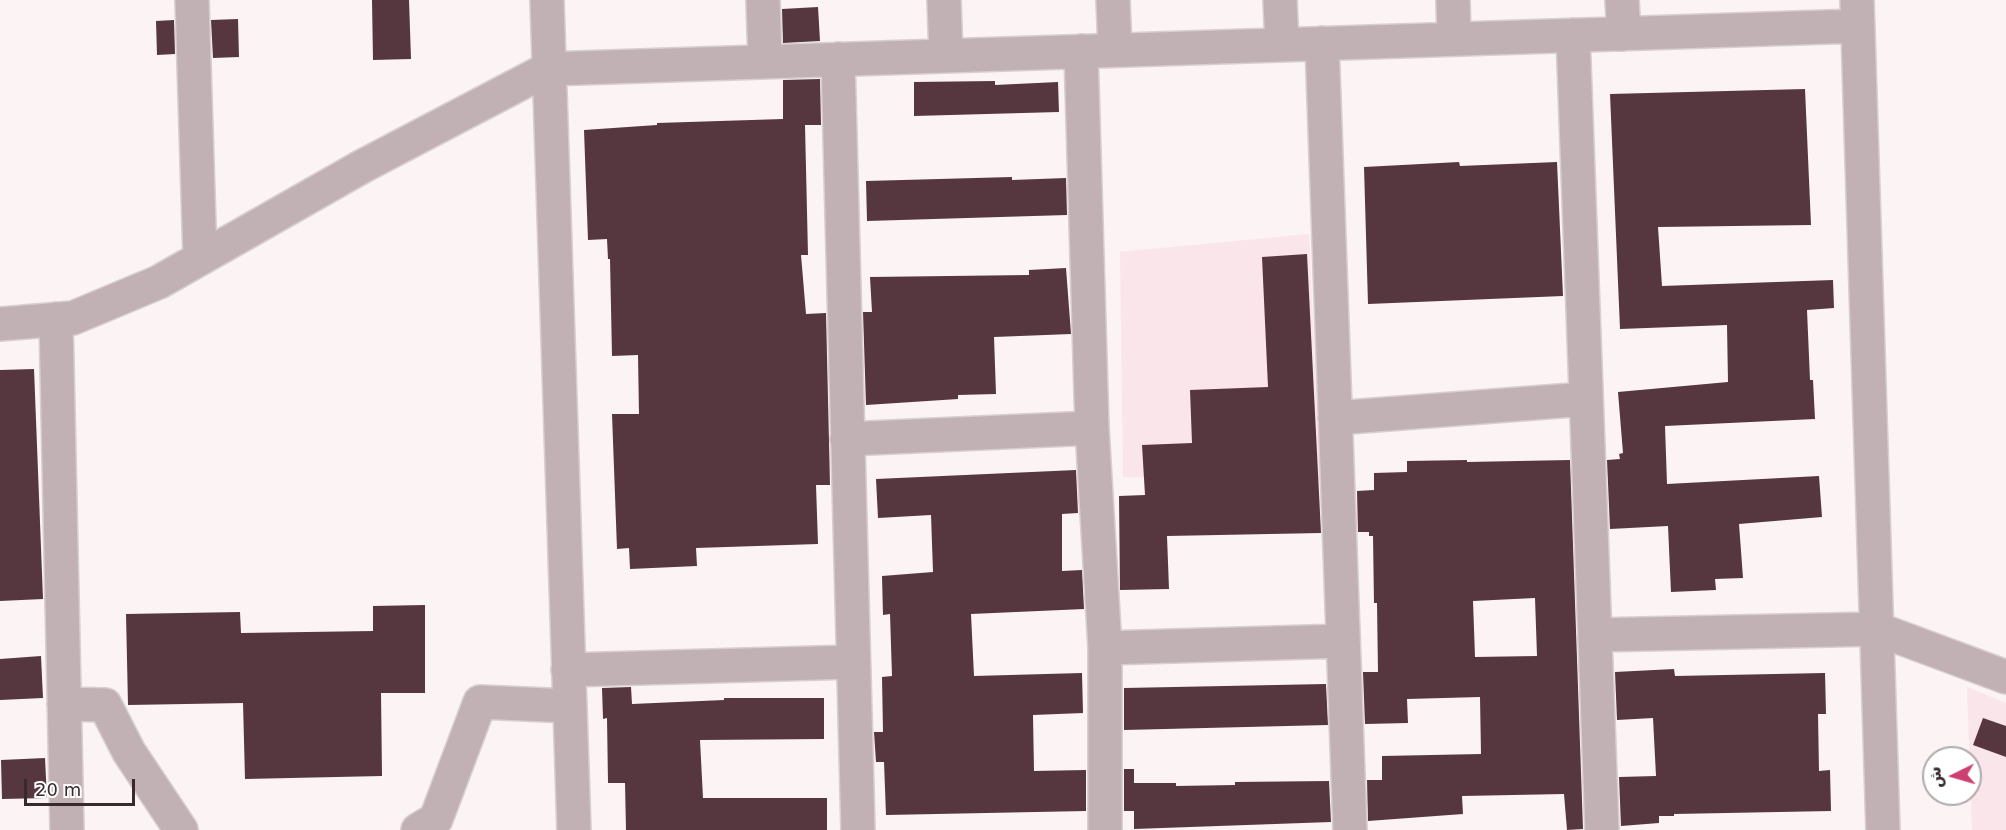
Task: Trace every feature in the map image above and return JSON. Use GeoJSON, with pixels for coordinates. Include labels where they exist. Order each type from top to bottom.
{"type":"FeatureCollection","features":[{"type":"Feature","properties":{"kind":"street"},"geometry":{"type":"LineString","coordinates":[[192,0],[200,258]]}},
{"type":"Feature","properties":{"kind":"street"},"geometry":{"type":"LineString","coordinates":[[547,0],[574,830]]}},
{"type":"Feature","properties":{"kind":"street"},"geometry":{"type":"LineString","coordinates":[[763,0],[765,62]]}},
{"type":"Feature","properties":{"kind":"street"},"geometry":{"type":"LineString","coordinates":[[944,0],[946,56]]}},
{"type":"Feature","properties":{"kind":"street"},"geometry":{"type":"LineString","coordinates":[[1113,0],[1115,50]]}},
{"type":"Feature","properties":{"kind":"street"},"geometry":{"type":"LineString","coordinates":[[1281,0],[1282,45]]}},
{"type":"Feature","properties":{"kind":"street"},"geometry":{"type":"LineString","coordinates":[[1453,0],[1454,39]]}},
{"type":"Feature","properties":{"kind":"street"},"geometry":{"type":"LineString","coordinates":[[1622,0],[1624,34]]}},
{"type":"Feature","properties":{"kind":"street"},"geometry":{"type":"LineString","coordinates":[[0,324],[73,318],[159,282],[363,166],[548,69],[1624,34],[1857,13],[1883,830]]}},
{"type":"Feature","properties":{"kind":"street"},"geometry":{"type":"LineString","coordinates":[[1573,35],[1602,830]]}},
{"type":"Feature","properties":{"kind":"street"},"geometry":{"type":"LineString","coordinates":[[1322,43],[1350,830]]}},
{"type":"Feature","properties":{"kind":"street"},"geometry":{"type":"LineString","coordinates":[[1081,51],[1092,428],[1105,648],[1105,830]]}},
{"type":"Feature","properties":{"kind":"street"},"geometry":{"type":"LineString","coordinates":[[838,59],[858,830]]}},
{"type":"Feature","properties":{"kind":"street"},"geometry":{"type":"LineString","coordinates":[[56,319],[67,830]]}},
{"type":"Feature","properties":{"kind":"street"},"geometry":{"type":"LineString","coordinates":[[1335,418],[1586,399]]}},
{"type":"Feature","properties":{"kind":"street"},"geometry":{"type":"LineString","coordinates":[[847,439],[1092,428]]}},
{"type":"Feature","properties":{"kind":"street"},"geometry":{"type":"LineString","coordinates":[[1595,635],[1877,629],[2006,677]]}},
{"type":"Feature","properties":{"kind":"street"},"geometry":{"type":"LineString","coordinates":[[1105,648],[1343,641]]}},
{"type":"Feature","properties":{"kind":"street"},"geometry":{"type":"LineString","coordinates":[[568,670],[853,662]]}},
{"type":"Feature","properties":{"kind":"street"},"geometry":{"type":"LineString","coordinates":[[418,830],[436,819],[480,702],[570,706]]}},
{"type":"Feature","properties":{"kind":"street"},"geometry":{"type":"LineString","coordinates":[[64,704],[105,705],[129,752],[181,830]]}},
{"type":"Feature","properties":{"kind":"shaded area"},"geometry":{"type":"Polygon","coordinates":[[[1309,234],[1320,480],[1123,477],[1120,252],[1309,234]]]}},
{"type":"Feature","properties":{"kind":"shaded area"},"geometry":{"type":"Polygon","coordinates":[[[1967,687],[2006,703],[2006,830],[1972,830],[1971,806],[1982,806],[1982,746],[1969,746],[1967,687]]]}},
{"type":"Feature","properties":{"kind":"building"},"geometry":{"type":"Polygon","coordinates":[[[372,0],[409,0],[411,59],[373,60],[372,0]]]}},
{"type":"Feature","properties":{"kind":"building"},"geometry":{"type":"Polygon","coordinates":[[[818,7],[820,41],[783,43],[782,9],[818,7]]]}},
{"type":"Feature","properties":{"kind":"building"},"geometry":{"type":"Polygon","coordinates":[[[238,19],[239,57],[213,58],[211,20],[238,19]]]}},
{"type":"Feature","properties":{"kind":"building"},"geometry":{"type":"Polygon","coordinates":[[[174,20],[175,54],[157,55],[156,21],[174,20]]]}},
{"type":"Feature","properties":{"kind":"building"},"geometry":{"type":"Polygon","coordinates":[[[820,79],[821,125],[805,125],[808,255],[801,255],[806,314],[826,313],[830,485],[816,485],[818,544],[696,548],[697,566],[630,569],[629,548],[617,549],[612,414],[639,414],[638,355],[612,356],[610,259],[608,259],[607,239],[588,240],[584,130],[657,125],[657,123],[783,119],[783,80],[820,79]]]}},
{"type":"Feature","properties":{"kind":"building"},"geometry":{"type":"Polygon","coordinates":[[[995,81],[995,85],[1058,82],[1059,112],[914,116],[914,82],[995,81]]]}},
{"type":"Feature","properties":{"kind":"building"},"geometry":{"type":"Polygon","coordinates":[[[1805,89],[1811,225],[1658,227],[1662,286],[1833,280],[1834,308],[1807,310],[1810,380],[1813,380],[1815,419],[1665,426],[1667,484],[1819,476],[1822,517],[1739,524],[1743,578],[1715,579],[1716,590],[1671,592],[1668,526],[1610,529],[1607,460],[1620,459],[1619,454],[1623,453],[1618,392],[1728,382],[1727,325],[1620,329],[1610,94],[1805,89]]]}},
{"type":"Feature","properties":{"kind":"building"},"geometry":{"type":"Polygon","coordinates":[[[1459,162],[1460,166],[1557,162],[1563,296],[1368,304],[1364,167],[1459,162]]]}},
{"type":"Feature","properties":{"kind":"building"},"geometry":{"type":"Polygon","coordinates":[[[1012,177],[1012,180],[1066,178],[1067,215],[867,221],[866,181],[1012,177]]]}},
{"type":"Feature","properties":{"kind":"building"},"geometry":{"type":"Polygon","coordinates":[[[1307,254],[1321,533],[1167,536],[1169,589],[1120,590],[1119,496],[1145,495],[1142,445],[1192,443],[1190,390],[1268,387],[1262,257],[1307,254]]]}},
{"type":"Feature","properties":{"kind":"building"},"geometry":{"type":"Polygon","coordinates":[[[1066,268],[1071,334],[994,337],[996,394],[958,395],[958,399],[866,405],[863,312],[872,312],[870,277],[1029,275],[1029,270],[1066,268]]]}},
{"type":"Feature","properties":{"kind":"building"},"geometry":{"type":"Polygon","coordinates":[[[34,369],[43,599],[0,601],[0,370],[34,369]]]}},
{"type":"Feature","properties":{"kind":"building"},"geometry":{"type":"Polygon","coordinates":[[[1570,460],[1583,829],[1567,830],[1564,794],[1462,796],[1463,814],[1368,821],[1367,780],[1382,780],[1382,756],[1481,754],[1480,697],[1407,699],[1408,723],[1365,724],[1363,672],[1378,672],[1377,603],[1374,603],[1373,536],[1369,536],[1369,532],[1358,532],[1357,491],[1374,490],[1374,473],[1407,472],[1407,461],[1570,460]],[[1535,598],[1473,601],[1475,657],[1537,656],[1535,598]]]}},
{"type":"Feature","properties":{"kind":"building"},"geometry":{"type":"Polygon","coordinates":[[[1076,470],[1078,513],[1062,514],[1062,571],[1082,570],[1084,609],[971,614],[974,676],[1082,673],[1083,713],[1033,715],[1034,771],[1086,770],[1086,811],[886,815],[884,762],[876,762],[874,732],[883,732],[882,677],[892,676],[890,614],[883,615],[882,576],[933,572],[931,515],[878,518],[876,479],[1076,470]]]}},
{"type":"Feature","properties":{"kind":"building"},"geometry":{"type":"Polygon","coordinates":[[[425,605],[425,693],[381,693],[382,776],[245,779],[243,703],[128,705],[126,614],[240,612],[241,633],[373,631],[373,606],[425,605]]]}},
{"type":"Feature","properties":{"kind":"building"},"geometry":{"type":"Polygon","coordinates":[[[41,656],[43,698],[0,700],[0,659],[41,656]]]}},
{"type":"Feature","properties":{"kind":"building"},"geometry":{"type":"Polygon","coordinates":[[[1674,669],[1675,676],[1825,673],[1826,714],[1818,714],[1819,771],[1830,770],[1831,811],[1674,814],[1674,816],[1659,816],[1659,823],[1621,826],[1619,777],[1656,776],[1653,718],[1617,720],[1615,672],[1674,669]]]}},
{"type":"Feature","properties":{"kind":"building"},"geometry":{"type":"Polygon","coordinates":[[[1326,684],[1328,725],[1124,730],[1124,688],[1326,684]]]}},
{"type":"Feature","properties":{"kind":"building"},"geometry":{"type":"Polygon","coordinates":[[[631,687],[632,704],[724,700],[724,698],[824,698],[824,739],[700,740],[703,798],[827,798],[827,830],[626,830],[625,783],[608,783],[607,718],[603,719],[602,688],[631,687]]]}},
{"type":"Feature","properties":{"kind":"building"},"geometry":{"type":"Polygon","coordinates":[[[1983,718],[2006,726],[2006,757],[1982,748],[1982,746],[1973,745],[1983,718]]]}},
{"type":"Feature","properties":{"kind":"building"},"geometry":{"type":"Polygon","coordinates":[[[45,758],[47,798],[2,799],[1,760],[45,758]]]}},
{"type":"Feature","properties":{"kind":"building"},"geometry":{"type":"Polygon","coordinates":[[[1124,769],[1134,769],[1134,783],[1176,783],[1176,786],[1235,785],[1235,782],[1329,781],[1331,822],[1134,829],[1134,811],[1124,811],[1124,769]]]}}]}
